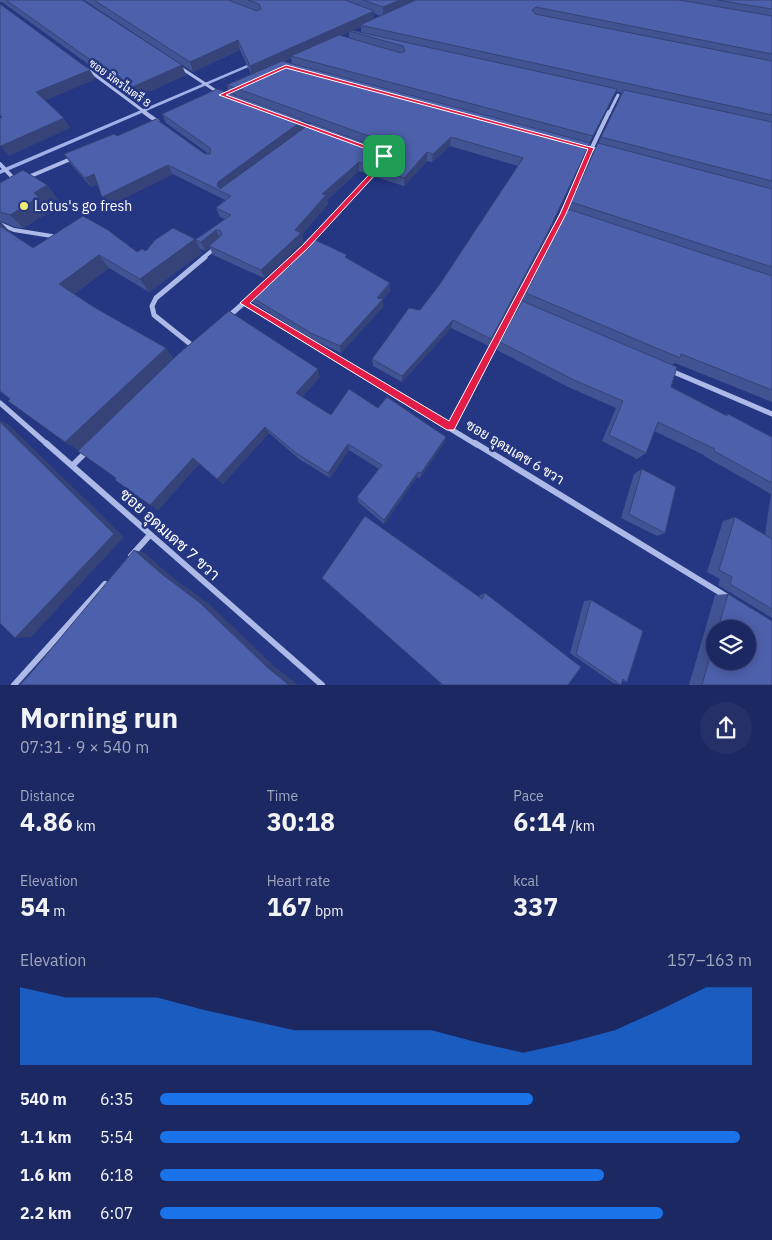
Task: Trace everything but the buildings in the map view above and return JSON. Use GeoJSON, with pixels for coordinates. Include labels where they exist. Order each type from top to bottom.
{"type":"FeatureCollection","features":[{"type":"Feature","properties":{"kind":"street","name":"ซอย มิตรไมตรี 8"},"geometry":{"type":"LineString","coordinates":[[79,63],[164,126]]}},
{"type":"Feature","properties":{"kind":"street"},"geometry":{"type":"LineString","coordinates":[[174,63],[222,95],[212,99]]}},
{"type":"Feature","properties":{"kind":"street"},"geometry":{"type":"LineString","coordinates":[[608,93],[627,98]]}},
{"type":"Feature","properties":{"kind":"street"},"geometry":{"type":"LineString","coordinates":[[451,427],[563,214],[618,95]]}},
{"type":"Feature","properties":{"kind":"street"},"geometry":{"type":"LineString","coordinates":[[149,125],[167,118]]}},
{"type":"Feature","properties":{"kind":"street"},"geometry":{"type":"LineString","coordinates":[[582,145],[610,153]]}},
{"type":"Feature","properties":{"kind":"street"},"geometry":{"type":"LineString","coordinates":[[306,246],[384,162],[384,156],[371,149]]}},
{"type":"Feature","properties":{"kind":"street"},"geometry":{"type":"LineString","coordinates":[[8,186],[78,156]]}},
{"type":"Feature","properties":{"kind":"street"},"geometry":{"type":"LineString","coordinates":[[0,164],[17,182]]}},
{"type":"Feature","properties":{"kind":"street"},"geometry":{"type":"LineString","coordinates":[[563,214],[572,217]]}},
{"type":"Feature","properties":{"kind":"street"},"geometry":{"type":"LineString","coordinates":[[0,224],[11,231],[64,238]]}},
{"type":"Feature","properties":{"kind":"street"},"geometry":{"type":"LineString","coordinates":[[194,346],[154,315],[152,306],[156,298],[222,242]]}},
{"type":"Feature","properties":{"kind":"street"},"geometry":{"type":"LineString","coordinates":[[223,322],[258,290]]}},
{"type":"Feature","properties":{"kind":"street","name":"ซอย อุดมเดช 6 ขวา"},"geometry":{"type":"LineString","coordinates":[[244,303],[738,603]]}},
{"type":"Feature","properties":{"kind":"street"},"geometry":{"type":"LineString","coordinates":[[516,304],[526,308]]}},
{"type":"Feature","properties":{"kind":"street"},"geometry":{"type":"LineString","coordinates":[[187,354],[201,340]]}},
{"type":"Feature","properties":{"kind":"street"},"geometry":{"type":"LineString","coordinates":[[662,367],[772,414]]}},
{"type":"Feature","properties":{"kind":"street","name":"ซอย อุดมเดช 7 ขวา"},"geometry":{"type":"LineString","coordinates":[[0,403],[322,685]]}},
{"type":"Feature","properties":{"kind":"street"},"geometry":{"type":"LineString","coordinates":[[73,465],[94,444]]}},
{"type":"Feature","properties":{"kind":"street"},"geometry":{"type":"LineString","coordinates":[[124,564],[150,536]]}},
{"type":"Feature","properties":{"kind":"street"},"geometry":{"type":"LineString","coordinates":[[14,685],[111,578]]}},
{"type":"Feature","properties":{"kind":"waterway"},"geometry":{"type":"LineString","coordinates":[[0,172],[256,63]]}},
{"type":"Feature","properties":{"kind":"place","name":"Lotus's go fresh"},"geometry":{"type":"Point","coordinates":[24,206]}},
{"type":"Feature","properties":{"kind":"route"},"geometry":{"type":"LineString","coordinates":[[286,67],[592,148],[563,214],[451,427],[244,303],[306,246],[380,167],[384,162],[384,156],[379,152],[222,95],[286,67]]}}]}
